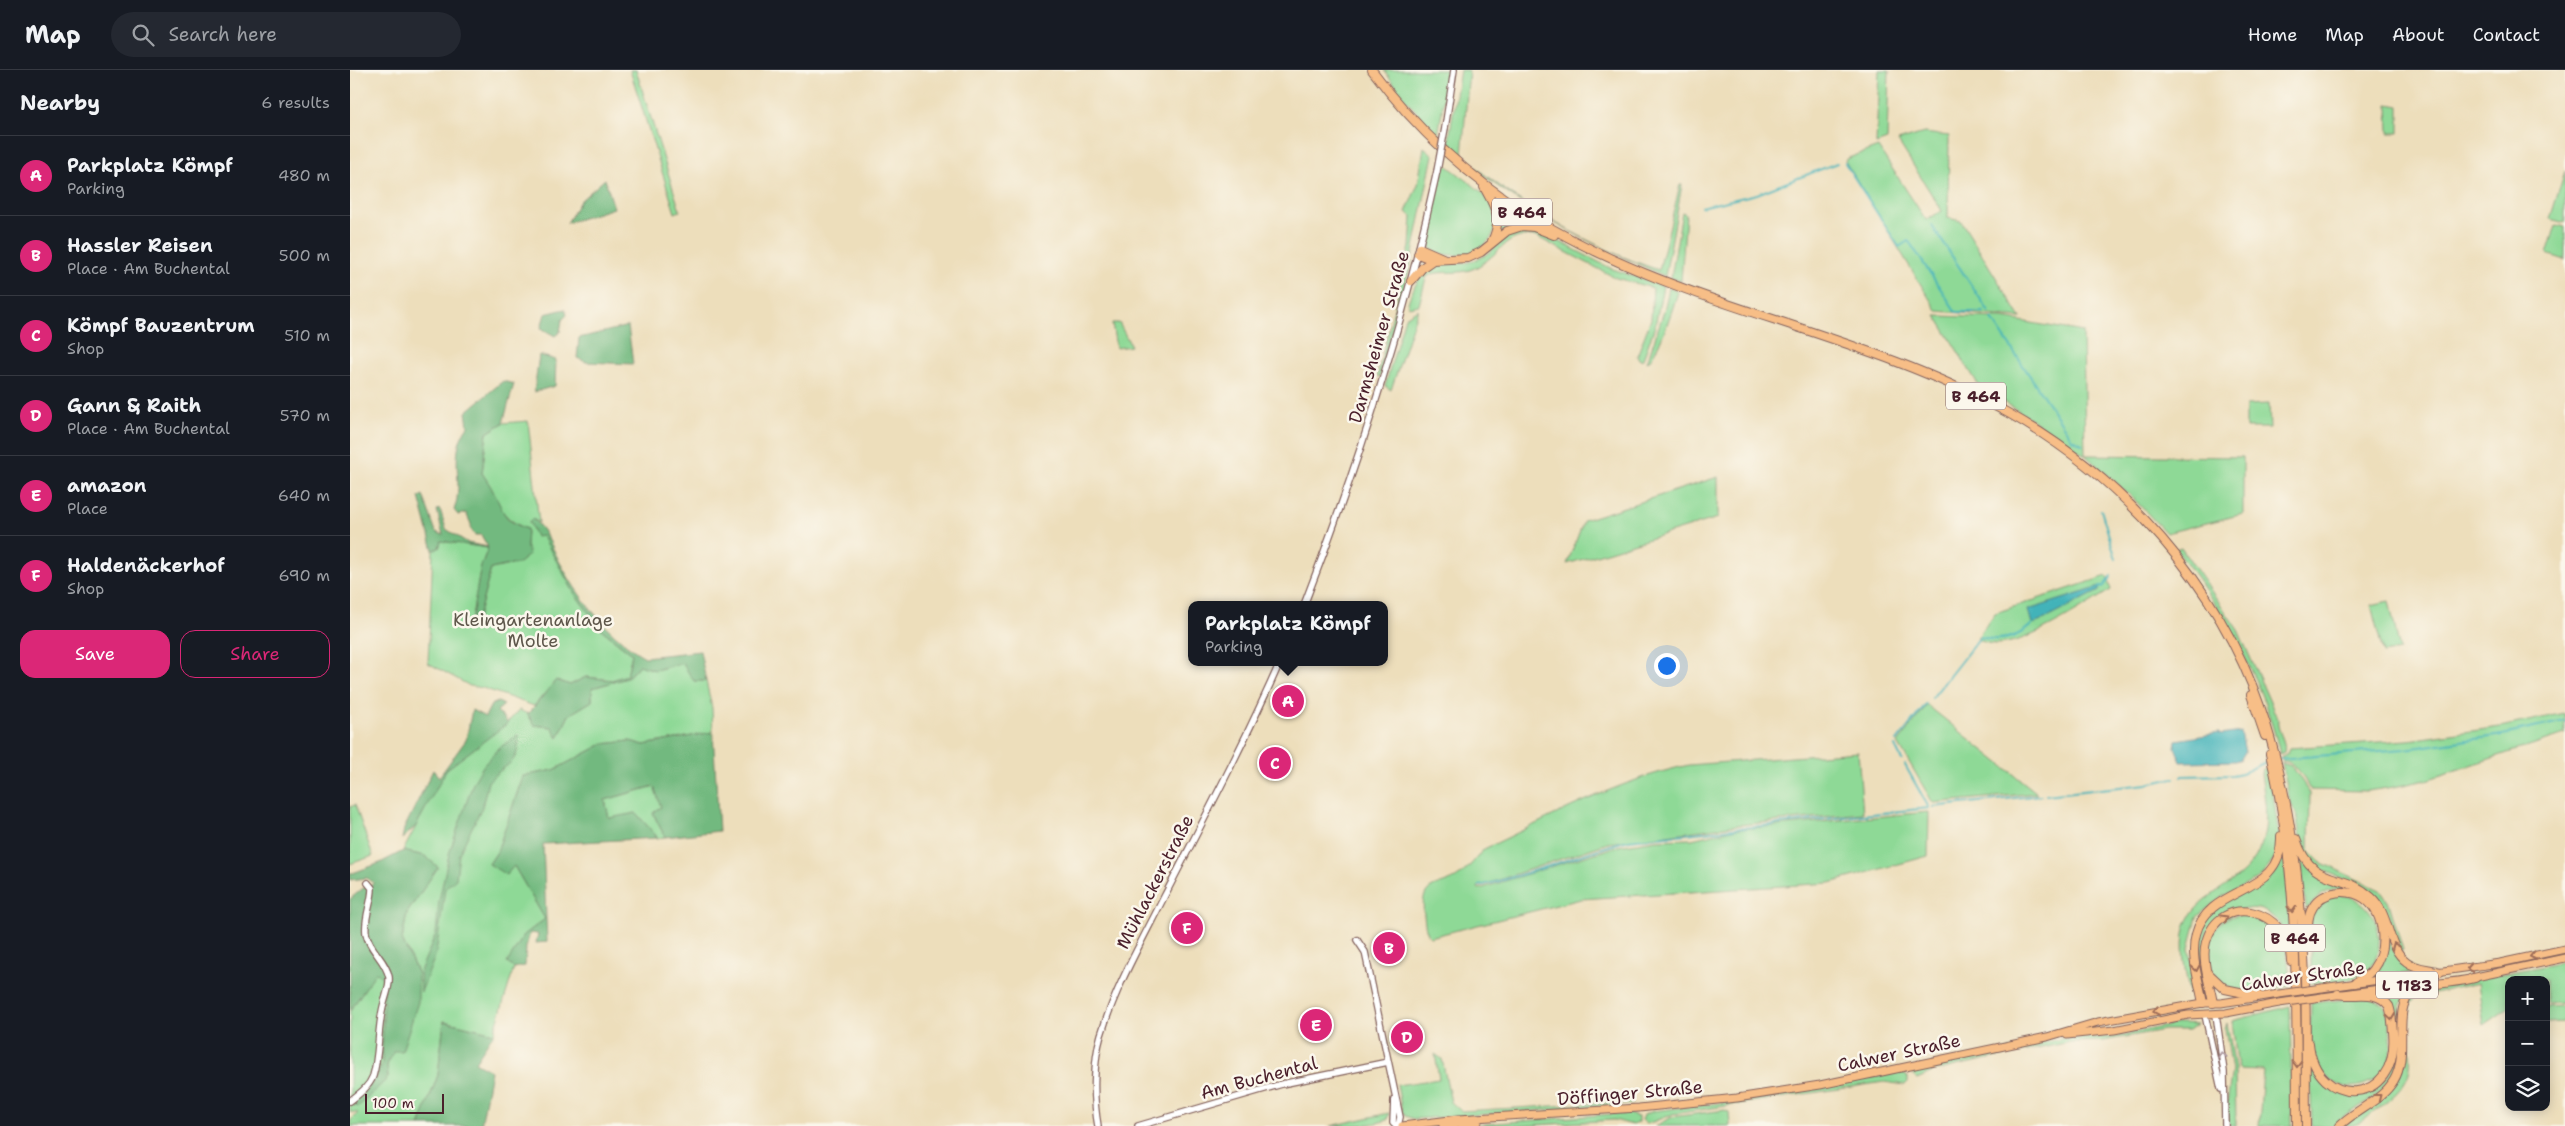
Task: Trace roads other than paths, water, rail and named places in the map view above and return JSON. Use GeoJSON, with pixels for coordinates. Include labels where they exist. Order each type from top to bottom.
{"type":"FeatureCollection","features":[{"type":"Feature","properties":{"kind":"highway","name":"B 464"},"geometry":{"type":"LineString","coordinates":[[1372,70],[1423,132],[1483,184],[1523,212],[1564,236],[1671,284],[1913,368],[1969,392],[2024,422],[2082,462],[2142,516],[2190,574],[2232,644],[2271,749],[2286,799],[2297,877],[2304,958],[2306,1126]]}},
{"type":"Feature","properties":{"kind":"highway"},"geometry":{"type":"LineString","coordinates":[[1379,70],[1383,85]]}},
{"type":"Feature","properties":{"kind":"highway"},"geometry":{"type":"LineString","coordinates":[[1483,184],[1496,206],[1499,216],[1498,227],[1492,243]]}},
{"type":"Feature","properties":{"kind":"highway"},"geometry":{"type":"LineString","coordinates":[[1411,281],[1423,267],[1433,260],[1471,257],[1507,231],[1522,226],[1564,236]]}},
{"type":"Feature","properties":{"kind":"highway"},"geometry":{"type":"LineString","coordinates":[[1419,251],[1445,259]]}},
{"type":"Feature","properties":{"kind":"highway"},"geometry":{"type":"LineString","coordinates":[[1419,251],[1433,260]]}},
{"type":"Feature","properties":{"kind":"highway","name":"B 464"},"geometry":{"type":"LineString","coordinates":[[2277,772],[2295,937],[2297,1126]]}},
{"type":"Feature","properties":{"kind":"highway"},"geometry":{"type":"LineString","coordinates":[[2286,799],[2298,847],[2309,866],[2322,875],[2355,887],[2372,897],[2385,916],[2392,941],[2401,957],[2417,968],[2440,972]]}},
{"type":"Feature","properties":{"kind":"highway"},"geometry":{"type":"LineString","coordinates":[[2202,1003],[2194,950],[2200,922],[2207,913],[2223,900],[2252,886],[2271,871],[2281,848],[2280,820],[2282,817]]}},
{"type":"Feature","properties":{"kind":"highway"},"geometry":{"type":"LineString","coordinates":[[2304,958],[2308,950],[2308,922],[2313,906],[2325,896],[2335,893],[2348,892],[2358,895],[2367,901],[2378,916],[2382,941],[2379,958],[2374,969],[2354,983]]}},
{"type":"Feature","properties":{"kind":"highway"},"geometry":{"type":"LineString","coordinates":[[2214,1003],[2208,972],[2207,940],[2220,921],[2233,914],[2246,911],[2268,917],[2280,928],[2289,944],[2292,1008],[2296,1015]]}},
{"type":"Feature","properties":{"kind":"highway"},"geometry":{"type":"LineString","coordinates":[[2208,972],[2225,989],[2260,996]]}},
{"type":"Feature","properties":{"kind":"highway"},"geometry":{"type":"LineString","coordinates":[[2339,1126],[2382,1094],[2395,1079],[2403,1054],[2401,1013],[2409,995],[2421,987],[2476,978]]}},
{"type":"Feature","properties":{"kind":"highway"},"geometry":{"type":"LineString","coordinates":[[2305,1025],[2314,1065],[2330,1083],[2340,1089],[2351,1091],[2368,1088],[2382,1078],[2394,1057],[2389,1006],[2385,1000],[2374,995],[2338,994]]}},
{"type":"Feature","properties":{"kind":"main road","name":"Calwer Straße"},"geometry":{"type":"LineString","coordinates":[[1757,1095],[1820,1085],[2047,1037],[2098,1022],[2202,1003],[2214,1003],[2500,963],[2565,948]]}},
{"type":"Feature","properties":{"kind":"main road","name":"Calwer Straße"},"geometry":{"type":"LineString","coordinates":[[2047,1037],[2101,1032],[2188,1015],[2216,1014],[2338,994],[2476,978],[2565,958]]}},
{"type":"Feature","properties":{"kind":"main road"},"geometry":{"type":"LineString","coordinates":[[2202,1003],[2205,1015]]}},
{"type":"Feature","properties":{"kind":"main road"},"geometry":{"type":"LineString","coordinates":[[2214,1003],[2216,1014]]}},
{"type":"Feature","properties":{"kind":"main road","name":"Döffinger Straße"},"geometry":{"type":"LineString","coordinates":[[1402,1126],[1458,1119],[1505,1118],[1639,1108],[1757,1095]]}},
{"type":"Feature","properties":{"kind":"main road","name":"Döffinger Straße"},"geometry":{"type":"LineString","coordinates":[[1443,1126],[1505,1118]]}},
{"type":"Feature","properties":{"kind":"street","name":"Darmsheimer Straße"},"geometry":{"type":"LineString","coordinates":[[1305,601],[1366,439],[1411,281],[1437,171],[1454,70]]}},
{"type":"Feature","properties":{"kind":"street","name":"Mühlackerstraße"},"geometry":{"type":"LineString","coordinates":[[1098,1126],[1096,1092],[1098,1050],[1120,982],[1252,724],[1278,666]]}},
{"type":"Feature","properties":{"kind":"street"},"geometry":{"type":"LineString","coordinates":[[350,1101],[362,1092],[373,1076],[380,1021],[389,987],[389,976],[368,942],[366,933],[366,918],[372,897],[372,888],[368,883]]}},
{"type":"Feature","properties":{"kind":"street"},"geometry":{"type":"LineString","coordinates":[[1356,940],[1365,952],[1394,1100],[1400,1117],[1397,1126]]}},
{"type":"Feature","properties":{"kind":"street"},"geometry":{"type":"LineString","coordinates":[[2216,1014],[2224,1072],[2225,1126]]}},
{"type":"Feature","properties":{"kind":"street"},"geometry":{"type":"LineString","coordinates":[[2205,1015],[2223,1096]]}},
{"type":"Feature","properties":{"kind":"street","name":"Am Buchental"},"geometry":{"type":"LineString","coordinates":[[1138,1126],[1282,1084],[1388,1062]]}},
{"type":"Feature","properties":{"kind":"water"},"geometry":{"type":"Polygon","coordinates":[[[2100,587],[2099,591],[2032,624],[2028,610],[2100,587]]]}},
{"type":"Feature","properties":{"kind":"water"},"geometry":{"type":"Polygon","coordinates":[[[2241,732],[2245,752],[2241,759],[2235,761],[2181,762],[2175,747],[2176,740],[2219,733],[2220,735],[2241,732]]]}},
{"type":"Feature","properties":{"kind":"waterway"},"geometry":{"type":"LineString","coordinates":[[1701,207],[1757,194],[1837,163]]}},
{"type":"Feature","properties":{"kind":"waterway"},"geometry":{"type":"LineString","coordinates":[[1845,163],[1899,247],[1908,241],[1910,243],[1956,312],[1984,312]]}},
{"type":"Feature","properties":{"kind":"waterway"},"geometry":{"type":"LineString","coordinates":[[1932,226],[1989,312]]}},
{"type":"Feature","properties":{"kind":"waterway"},"geometry":{"type":"LineString","coordinates":[[1992,319],[2072,439],[2082,444]]}},
{"type":"Feature","properties":{"kind":"waterway"},"geometry":{"type":"LineString","coordinates":[[2101,510],[2116,559]]}},
{"type":"Feature","properties":{"kind":"waterway"},"geometry":{"type":"LineString","coordinates":[[2099,588],[2104,586],[2111,576]]}},
{"type":"Feature","properties":{"kind":"waterway"},"geometry":{"type":"LineString","coordinates":[[1932,698],[1980,637],[2009,638],[2022,632],[2033,623]]}},
{"type":"Feature","properties":{"kind":"waterway"},"geometry":{"type":"LineString","coordinates":[[1897,741],[1926,704]]}},
{"type":"Feature","properties":{"kind":"waterway"},"geometry":{"type":"LineString","coordinates":[[2278,759],[2405,749],[2503,735],[2565,721]]}},
{"type":"Feature","properties":{"kind":"waterway"},"geometry":{"type":"LineString","coordinates":[[1895,746],[1902,760]]}},
{"type":"Feature","properties":{"kind":"waterway"},"geometry":{"type":"LineString","coordinates":[[2181,776],[2232,775],[2242,773],[2268,761]]}},
{"type":"Feature","properties":{"kind":"waterway"},"geometry":{"type":"LineString","coordinates":[[1479,886],[1517,876],[1629,840],[1929,808],[1905,765]]}},
{"type":"Feature","properties":{"kind":"waterway"},"geometry":{"type":"LineString","coordinates":[[2046,795],[2147,784],[2174,778]]}},
{"type":"Feature","properties":{"kind":"waterway"},"geometry":{"type":"LineString","coordinates":[[1933,807],[2041,795]]}},
{"type":"Feature","properties":{"kind":"place","name":"Parkplatz Kömpf"},"geometry":{"type":"Point","coordinates":[1288,701]}},
{"type":"Feature","properties":{"kind":"place","name":"Kömpf Bauzentrum"},"geometry":{"type":"Point","coordinates":[1275,763]}},
{"type":"Feature","properties":{"kind":"place","name":"Haldenäckerhof"},"geometry":{"type":"Point","coordinates":[1187,928]}},
{"type":"Feature","properties":{"kind":"place","name":"Hassler Reisen"},"geometry":{"type":"Point","coordinates":[1389,948]}},
{"type":"Feature","properties":{"kind":"place","name":"amazon"},"geometry":{"type":"Point","coordinates":[1316,1025]}},
{"type":"Feature","properties":{"kind":"place","name":"Gann & Raith"},"geometry":{"type":"Point","coordinates":[1407,1037]}},
{"type":"Feature","properties":{"kind":"park label","name":"Kleingartenanlage Molte"},"geometry":{"type":"Point","coordinates":[533,630]}}]}
